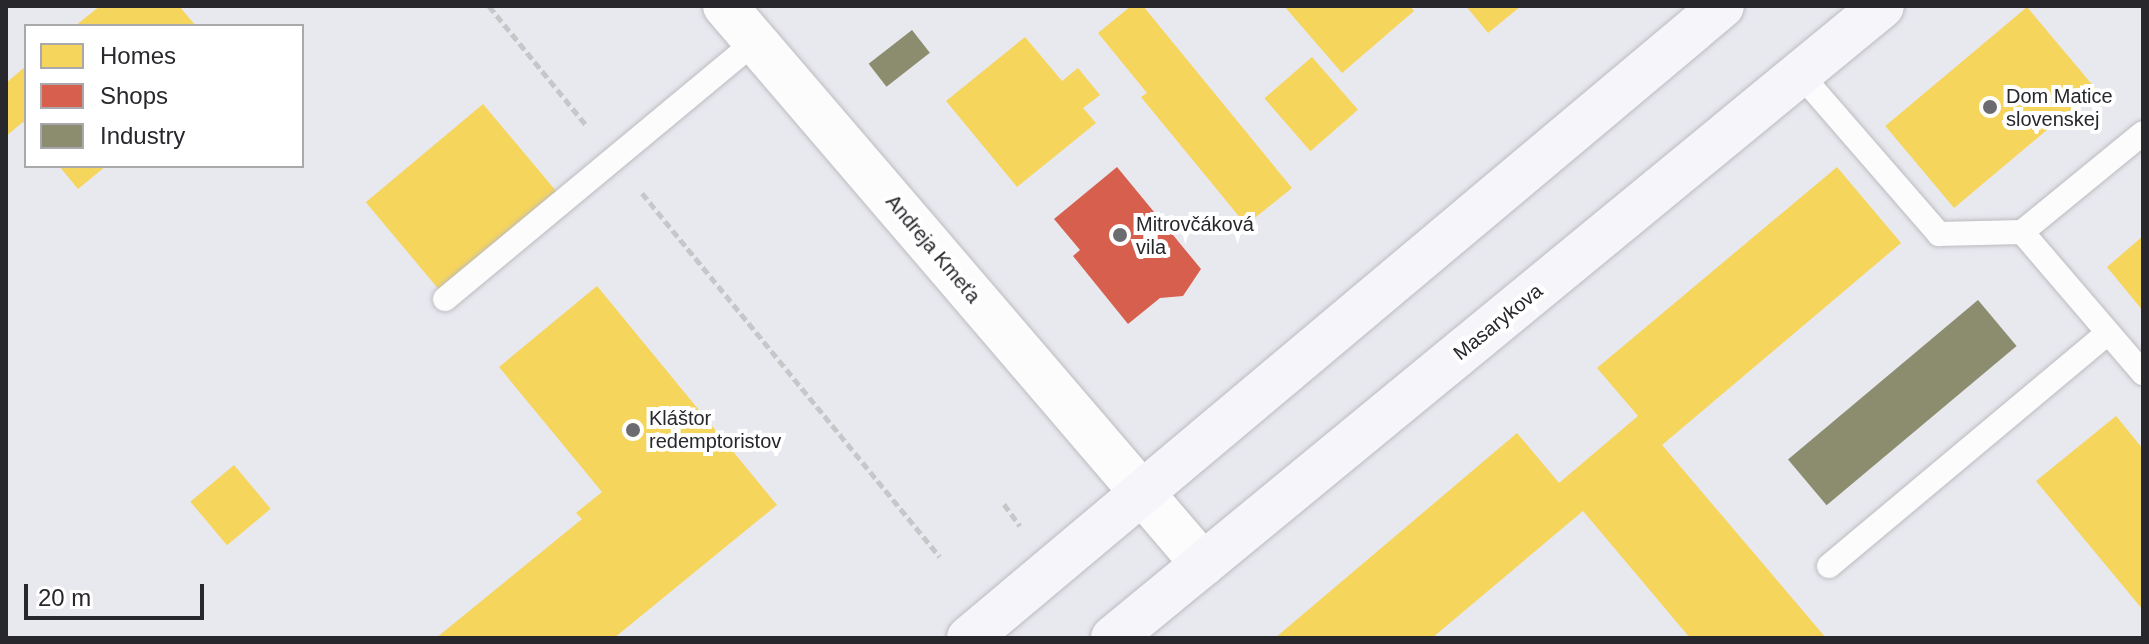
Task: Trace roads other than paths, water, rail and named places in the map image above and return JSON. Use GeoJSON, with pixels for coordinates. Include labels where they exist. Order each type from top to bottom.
{"type":"FeatureCollection","features":[{"type":"Feature","properties":{"kind":"main road"},"geometry":{"type":"LineString","coordinates":[[969,638],[1722,6]]}},
{"type":"Feature","properties":{"kind":"main road","name":"Masarykova"},"geometry":{"type":"LineString","coordinates":[[1113,638],[1882,6]]}},
{"type":"Feature","properties":{"kind":"street","name":"Andreja Kmeťa"},"geometry":{"type":"LineString","coordinates":[[725,6],[1139,493],[1203,564]]}},
{"type":"Feature","properties":{"kind":"lane"},"geometry":{"type":"LineString","coordinates":[[445,299],[612,156],[755,42]]}},
{"type":"Feature","properties":{"kind":"lane"},"geometry":{"type":"LineString","coordinates":[[1800,74],[1939,234],[2022,232],[2143,133]]}},
{"type":"Feature","properties":{"kind":"lane"},"geometry":{"type":"LineString","coordinates":[[2022,232],[2143,373]]}},
{"type":"Feature","properties":{"kind":"lane"},"geometry":{"type":"LineString","coordinates":[[1829,566],[2108,333]]}},
{"type":"Feature","properties":{"kind":"place","name":"Dom Matice slovenskej"},"geometry":{"type":"Point","coordinates":[1990,107]}},
{"type":"Feature","properties":{"kind":"place","name":"Mitrovčáková vila"},"geometry":{"type":"Point","coordinates":[1120,235]}},
{"type":"Feature","properties":{"kind":"place","name":"Kláštor redemptoristov"},"geometry":{"type":"Point","coordinates":[633,430]}}]}
